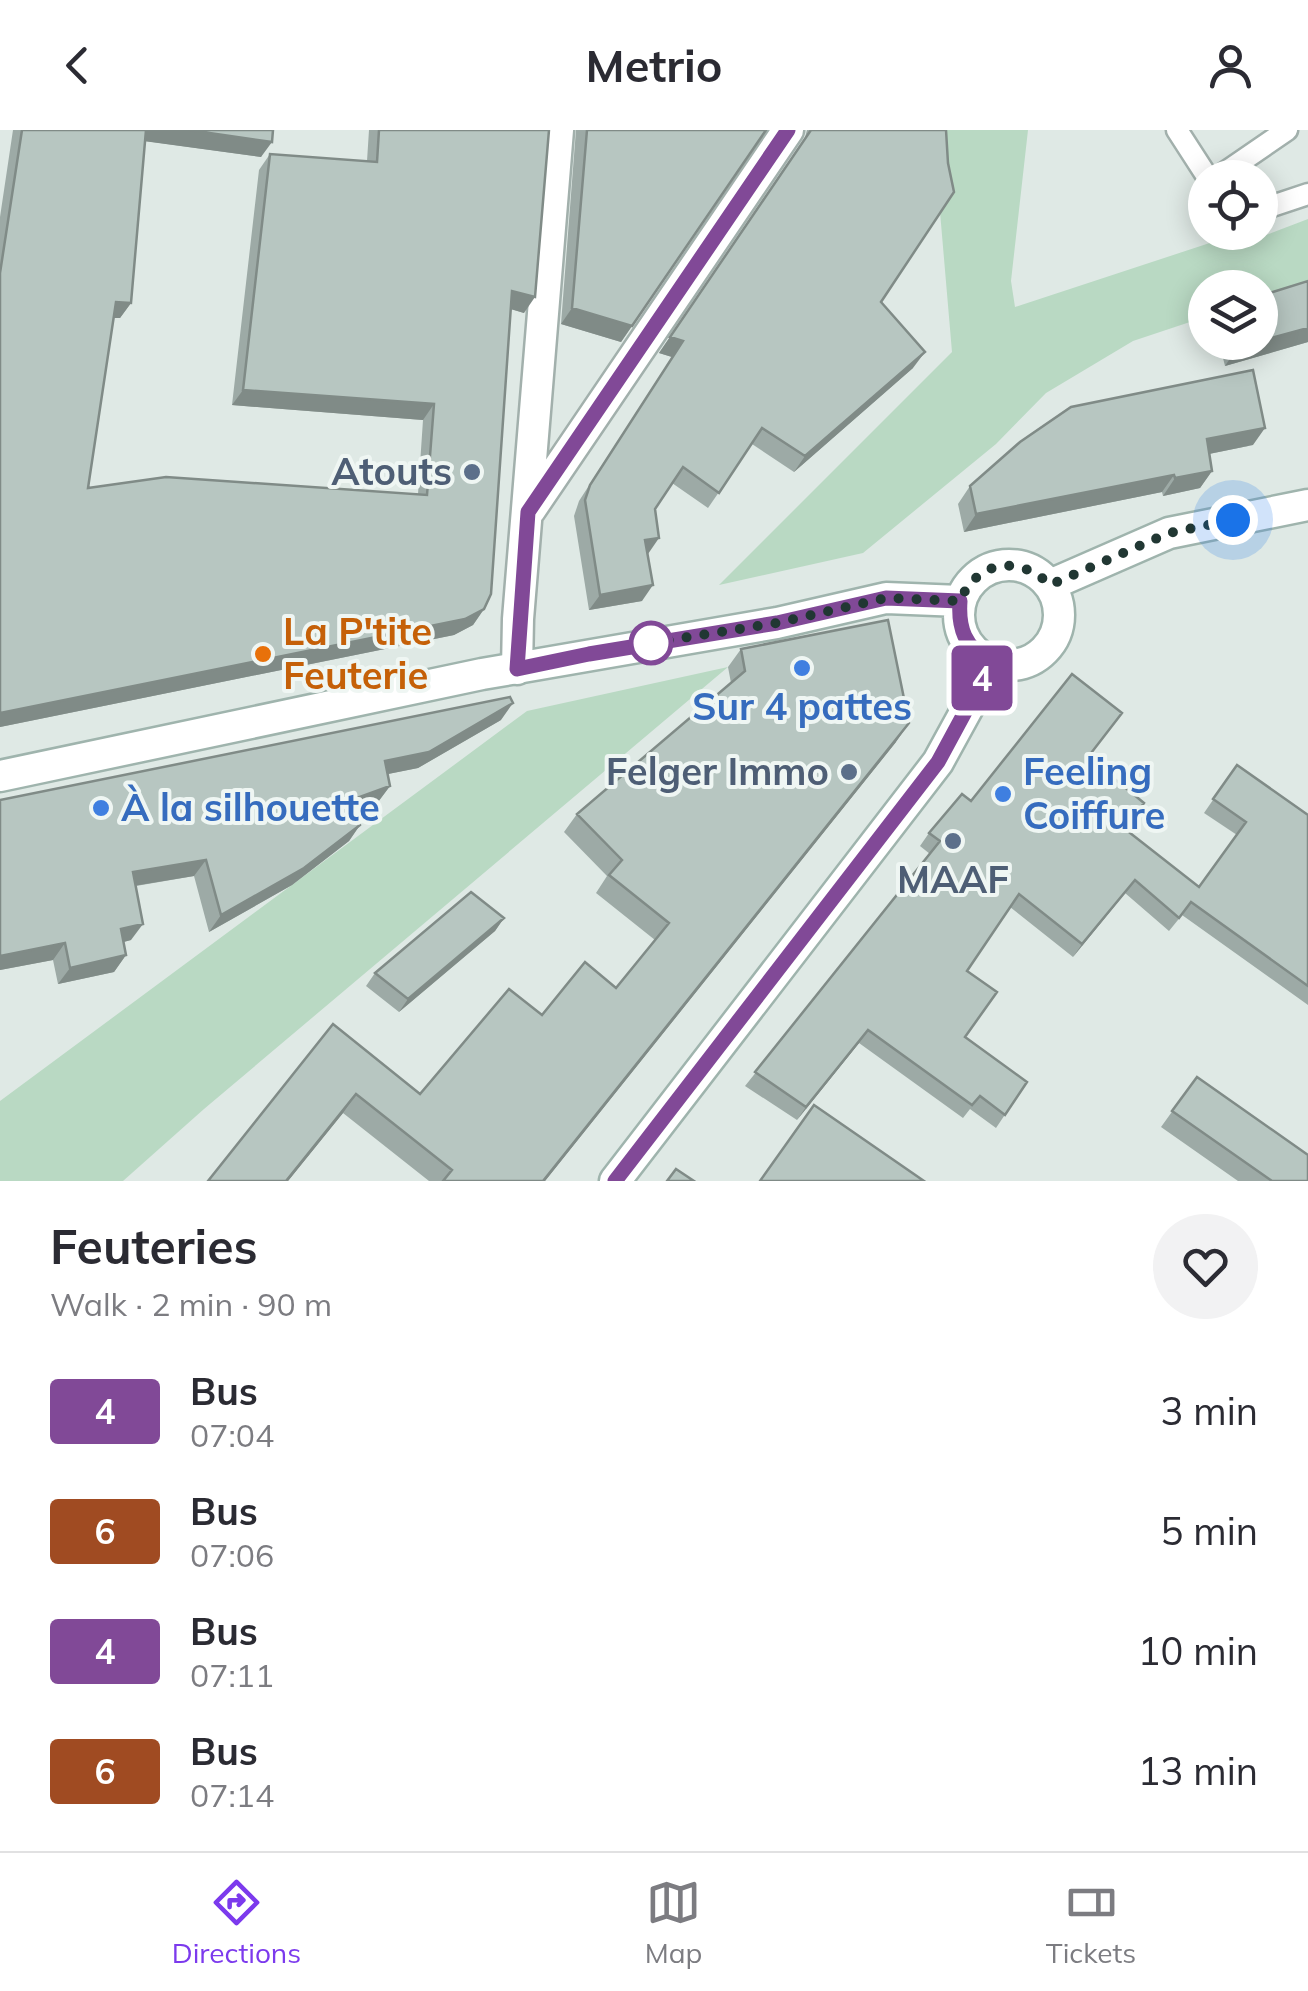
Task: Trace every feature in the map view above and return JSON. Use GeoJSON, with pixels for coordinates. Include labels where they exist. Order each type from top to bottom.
{"type":"FeatureCollection","features":[{"type":"Feature","properties":{"kind":"street"},"geometry":{"type":"LineString","coordinates":[[517,669],[558,130]]}},
{"type":"Feature","properties":{"kind":"street"},"geometry":{"type":"LineString","coordinates":[[528,512],[788,130]]}},
{"type":"Feature","properties":{"kind":"street"},"geometry":{"type":"LineString","coordinates":[[1050,585],[1169,533],[1308,505]]}},
{"type":"Feature","properties":{"kind":"street"},"geometry":{"type":"LineString","coordinates":[[1015,564],[1038,572],[1050,585],[1060,606],[1060,621],[1048,648],[1024,664],[1006,666],[989,662],[974,652],[959,622],[960,601],[974,578],[998,565],[1015,564]]}},
{"type":"Feature","properties":{"kind":"street"},"geometry":{"type":"LineString","coordinates":[[0,776],[589,654],[777,623],[886,598],[960,601]]}},
{"type":"Feature","properties":{"kind":"street"},"geometry":{"type":"LineString","coordinates":[[614,1181],[938,762],[989,662]]}},
{"type":"Feature","properties":{"kind":"lane"},"geometry":{"type":"LineString","coordinates":[[1177,130],[1196,160]]}},
{"type":"Feature","properties":{"kind":"lane"},"geometry":{"type":"LineString","coordinates":[[1243,160],[1287,130]]}},
{"type":"Feature","properties":{"kind":"lane"},"geometry":{"type":"LineString","coordinates":[[1278,204],[1308,194]]}},
{"type":"Feature","properties":{"kind":"green space"},"geometry":{"type":"Polygon","coordinates":[[[933,130],[1028,130],[1011,281],[1015,307],[1188,250],[1278,250],[1278,231],[1308,219],[1308,283],[1278,292],[1278,270],[1188,270],[1188,323],[1133,341],[1046,393],[996,444],[863,553],[719,585],[952,352],[933,130]]]}},
{"type":"Feature","properties":{"kind":"green space"},"geometry":{"type":"Polygon","coordinates":[[[728,667],[123,1181],[0,1181],[0,1101],[527,711],[728,667]]]}},
{"type":"Feature","properties":{"kind":"building"},"geometry":{"type":"Polygon","coordinates":[[[22,130],[146,130],[131,303],[116,302],[88,488],[166,477],[427,495],[434,404],[243,390],[270,154],[377,162],[379,130],[549,130],[535,297],[512,291],[491,594],[484,609],[465,619],[0,713],[0,273],[22,130]]]}},
{"type":"Feature","properties":{"kind":"building"},"geometry":{"type":"Polygon","coordinates":[[[189,130],[273,130],[272,142],[189,130]]]}},
{"type":"Feature","properties":{"kind":"building"},"geometry":{"type":"Polygon","coordinates":[[[587,130],[766,130],[632,326],[572,308],[587,130]]]}},
{"type":"Feature","properties":{"kind":"building"},"geometry":{"type":"Polygon","coordinates":[[[811,130],[946,130],[954,192],[881,302],[925,352],[805,456],[762,428],[719,493],[683,467],[655,509],[659,538],[645,540],[653,585],[600,595],[585,500],[590,485],[683,341],[670,337],[811,130]]]}},
{"type":"Feature","properties":{"kind":"building"},"geometry":{"type":"Polygon","coordinates":[[[1308,281],[1308,328],[1278,336],[1278,290],[1308,281]]]}},
{"type":"Feature","properties":{"kind":"building"},"geometry":{"type":"Polygon","coordinates":[[[1253,370],[1265,428],[1207,439],[1212,471],[976,514],[970,486],[1020,442],[1071,407],[1253,370]]]}},
{"type":"Feature","properties":{"kind":"building"},"geometry":{"type":"Polygon","coordinates":[[[888,620],[909,723],[543,1181],[443,1181],[452,1170],[356,1094],[286,1181],[208,1181],[333,1024],[420,1094],[509,989],[542,1015],[585,962],[616,988],[669,923],[609,875],[622,860],[577,814],[745,671],[741,649],[888,620]]]}},
{"type":"Feature","properties":{"kind":"building"},"geometry":{"type":"Polygon","coordinates":[[[1072,674],[1122,713],[1088,757],[1144,803],[1125,829],[1199,887],[1246,822],[1213,799],[1237,765],[1308,815],[1308,986],[1191,902],[1179,918],[1135,880],[1082,944],[1019,894],[967,971],[997,992],[965,1037],[1027,1082],[1005,1115],[980,1096],[972,1105],[868,1030],[806,1107],[755,1072],[940,841],[929,833],[962,794],[971,801],[1072,674]]]}},
{"type":"Feature","properties":{"kind":"building"},"geometry":{"type":"Polygon","coordinates":[[[510,697],[513,703],[429,752],[385,761],[390,786],[354,799],[360,825],[304,868],[221,915],[206,860],[133,872],[143,924],[121,929],[126,955],[70,968],[65,943],[0,956],[0,800],[510,697]]]}},
{"type":"Feature","properties":{"kind":"building"},"geometry":{"type":"Polygon","coordinates":[[[471,892],[504,918],[408,999],[375,973],[471,892]]]}},
{"type":"Feature","properties":{"kind":"building"},"geometry":{"type":"Polygon","coordinates":[[[1197,1077],[1308,1155],[1308,1181],[1272,1181],[1172,1111],[1197,1077]]]}},
{"type":"Feature","properties":{"kind":"building"},"geometry":{"type":"Polygon","coordinates":[[[814,1105],[924,1181],[760,1181],[814,1105]]]}},
{"type":"Feature","properties":{"kind":"building"},"geometry":{"type":"Polygon","coordinates":[[[676,1169],[694,1181],[667,1181],[676,1169]]]}},
{"type":"Feature","properties":{"kind":"bus line","name":"4"},"geometry":{"type":"LineString","coordinates":[[615,1181],[938,762],[989,662],[974,652],[964,638],[959,622],[960,601],[886,598],[777,623],[517,669],[528,512],[788,130]]}},
{"type":"Feature","properties":{"kind":"place","name":"Atouts"},"geometry":{"type":"Point","coordinates":[472,472]}},
{"type":"Feature","properties":{"kind":"place","name":"La P'tite Feuterie"},"geometry":{"type":"Point","coordinates":[263,654]}},
{"type":"Feature","properties":{"kind":"place","name":"Sur 4 pattes"},"geometry":{"type":"Point","coordinates":[802,668]}},
{"type":"Feature","properties":{"kind":"place","name":"Felger Immo"},"geometry":{"type":"Point","coordinates":[849,772]}},
{"type":"Feature","properties":{"kind":"place","name":"Feeling Coiffure"},"geometry":{"type":"Point","coordinates":[1003,794]}},
{"type":"Feature","properties":{"kind":"place","name":"À la silhouette"},"geometry":{"type":"Point","coordinates":[101,808]}},
{"type":"Feature","properties":{"kind":"place","name":"MAAF"},"geometry":{"type":"Point","coordinates":[953,841]}},
{"type":"Feature","properties":{"kind":"route"},"geometry":{"type":"LineString","coordinates":[[651,643],[777,623],[886,598],[960,601],[974,578],[998,565],[1015,564],[1038,572],[1050,585],[1169,533],[1233,520]]}}]}
